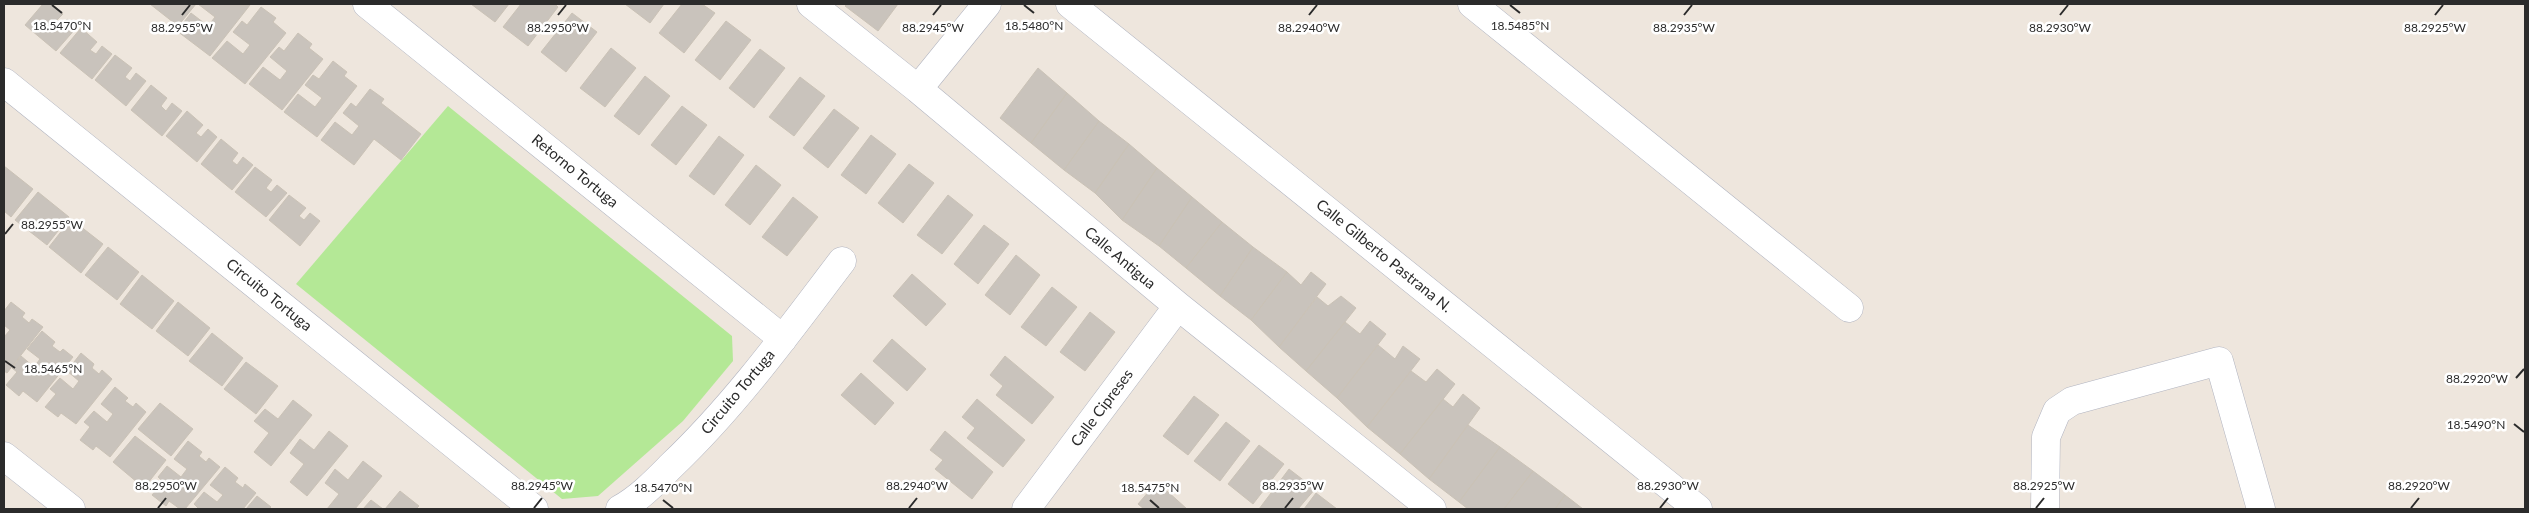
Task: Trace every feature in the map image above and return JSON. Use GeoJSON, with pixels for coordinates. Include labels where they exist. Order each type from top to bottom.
{"type":"FeatureCollection","features":[{"type":"Feature","properties":{"kind":"street","name":"Retorno Tortuga"},"geometry":{"type":"LineString","coordinates":[[368,4],[783,339]]}},
{"type":"Feature","properties":{"kind":"street","name":"Calle Antigua"},"geometry":{"type":"LineString","coordinates":[[811,4],[918,89],[1178,306],[1432,509]]}},
{"type":"Feature","properties":{"kind":"street"},"geometry":{"type":"LineString","coordinates":[[918,89],[987,4]]}},
{"type":"Feature","properties":{"kind":"street","name":"Calle Gilberto Pastrana N."},"geometry":{"type":"LineString","coordinates":[[1070,4],[1698,509]]}},
{"type":"Feature","properties":{"kind":"street"},"geometry":{"type":"LineString","coordinates":[[1472,4],[1849,308]]}},
{"type":"Feature","properties":{"kind":"street","name":"Circuito Tortuga"},"geometry":{"type":"LineString","coordinates":[[4,82],[534,509]]}},
{"type":"Feature","properties":{"kind":"street","name":"Circuito Tortuga"},"geometry":{"type":"LineString","coordinates":[[620,509],[635,501],[706,432],[783,339],[842,261]]}},
{"type":"Feature","properties":{"kind":"street","name":"Calle Cipreses"},"geometry":{"type":"LineString","coordinates":[[1026,509],[1178,306]]}},
{"type":"Feature","properties":{"kind":"street"},"geometry":{"type":"LineString","coordinates":[[2045,509],[2046,437],[2057,411],[2072,401],[2219,361],[2261,509]]}},
{"type":"Feature","properties":{"kind":"street"},"geometry":{"type":"LineString","coordinates":[[4,456],[71,509]]}},
{"type":"Feature","properties":{"kind":"green space"},"geometry":{"type":"Polygon","coordinates":[[[448,106],[732,336],[733,361],[683,421],[598,496],[562,499],[296,284],[448,106]]]}},
{"type":"Feature","properties":{"kind":"building"},"geometry":{"type":"Polygon","coordinates":[[[43,4],[50,4],[63,14],[56,21],[61,26],[67,19],[77,27],[56,51],[25,25],[43,4]]]}},
{"type":"Feature","properties":{"kind":"building"},"geometry":{"type":"Polygon","coordinates":[[[150,4],[196,4],[178,26],[150,4]]]}},
{"type":"Feature","properties":{"kind":"building"},"geometry":{"type":"Polygon","coordinates":[[[198,4],[250,5],[210,56],[177,31],[191,13],[208,26],[215,17],[198,4]]]}},
{"type":"Feature","properties":{"kind":"building"},"geometry":{"type":"Polygon","coordinates":[[[471,4],[509,4],[495,22],[471,4]]]}},
{"type":"Feature","properties":{"kind":"building"},"geometry":{"type":"Polygon","coordinates":[[[521,4],[555,4],[558,7],[528,46],[503,27],[521,4]]]}},
{"type":"Feature","properties":{"kind":"building"},"geometry":{"type":"Polygon","coordinates":[[[625,4],[664,4],[650,23],[625,4]]]}},
{"type":"Feature","properties":{"kind":"building"},"geometry":{"type":"Polygon","coordinates":[[[682,4],[702,4],[715,13],[684,53],[659,33],[682,4]]]}},
{"type":"Feature","properties":{"kind":"building"},"geometry":{"type":"Polygon","coordinates":[[[847,4],[898,4],[878,31],[845,6],[847,4]]]}},
{"type":"Feature","properties":{"kind":"building"},"geometry":{"type":"Polygon","coordinates":[[[261,7],[276,18],[273,22],[286,33],[245,84],[212,58],[227,41],[243,54],[250,45],[233,32],[242,21],[247,25],[261,7]]]}},
{"type":"Feature","properties":{"kind":"building"},"geometry":{"type":"Polygon","coordinates":[[[572,13],[597,32],[566,72],[541,52],[572,13]]]}},
{"type":"Feature","properties":{"kind":"building"},"geometry":{"type":"Polygon","coordinates":[[[726,21],[751,40],[720,80],[695,60],[726,21]]]}},
{"type":"Feature","properties":{"kind":"building"},"geometry":{"type":"Polygon","coordinates":[[[81,28],[97,42],[90,50],[96,54],[102,46],[112,54],[92,79],[60,53],[81,28]]]}},
{"type":"Feature","properties":{"kind":"building"},"geometry":{"type":"Polygon","coordinates":[[[298,33],[312,44],[309,48],[323,59],[282,110],[249,84],[263,67],[280,80],[287,71],[270,57],[279,47],[284,51],[298,33]]]}},
{"type":"Feature","properties":{"kind":"building"},"geometry":{"type":"Polygon","coordinates":[[[611,48],[636,68],[605,107],[580,88],[611,48]]]}},
{"type":"Feature","properties":{"kind":"building"},"geometry":{"type":"Polygon","coordinates":[[[760,49],[785,68],[754,108],[729,88],[760,49]]]}},
{"type":"Feature","properties":{"kind":"building"},"geometry":{"type":"Polygon","coordinates":[[[115,55],[132,68],[125,77],[130,81],[136,73],[146,81],[126,106],[95,80],[115,55]]]}},
{"type":"Feature","properties":{"kind":"building"},"geometry":{"type":"Polygon","coordinates":[[[333,61],[347,72],[344,76],[357,86],[317,137],[284,112],[298,94],[315,107],[322,98],[305,85],[313,75],[319,79],[333,61]]]}},
{"type":"Feature","properties":{"kind":"building"},"geometry":{"type":"Polygon","coordinates":[[[1038,68],[1067,93],[1031,143],[1000,118],[1038,68]]]}},
{"type":"Feature","properties":{"kind":"building"},"geometry":{"type":"Polygon","coordinates":[[[645,76],[670,96],[639,135],[614,116],[645,76]]]}},
{"type":"Feature","properties":{"kind":"building"},"geometry":{"type":"Polygon","coordinates":[[[800,77],[825,96],[794,136],[769,117],[800,77]]]}},
{"type":"Feature","properties":{"kind":"building"},"geometry":{"type":"Polygon","coordinates":[[[151,85],[167,98],[161,106],[166,111],[172,103],[182,111],[162,136],[131,110],[151,85]]]}},
{"type":"Feature","properties":{"kind":"building"},"geometry":{"type":"Polygon","coordinates":[[[370,89],[384,99],[381,103],[421,134],[401,160],[374,139],[354,165],[321,140],[335,122],[352,135],[359,126],[343,113],[351,103],[356,107],[370,89]]]}},
{"type":"Feature","properties":{"kind":"building"},"geometry":{"type":"Polygon","coordinates":[[[1067,93],[1099,121],[1064,170],[1031,143],[1067,93]]]}},
{"type":"Feature","properties":{"kind":"building"},"geometry":{"type":"Polygon","coordinates":[[[682,106],[707,125],[676,165],[651,145],[682,106]]]}},
{"type":"Feature","properties":{"kind":"building"},"geometry":{"type":"Polygon","coordinates":[[[834,109],[859,128],[828,168],[803,148],[834,109]]]}},
{"type":"Feature","properties":{"kind":"building"},"geometry":{"type":"Polygon","coordinates":[[[187,111],[203,125],[196,133],[201,137],[208,129],[217,137],[197,162],[166,136],[187,111]]]}},
{"type":"Feature","properties":{"kind":"building"},"geometry":{"type":"Polygon","coordinates":[[[1099,121],[1129,144],[1095,193],[1064,170],[1099,121]]]}},
{"type":"Feature","properties":{"kind":"building"},"geometry":{"type":"Polygon","coordinates":[[[871,135],[896,154],[866,194],[841,175],[871,135]]]}},
{"type":"Feature","properties":{"kind":"building"},"geometry":{"type":"Polygon","coordinates":[[[719,136],[744,155],[714,195],[689,176],[719,136]]]}},
{"type":"Feature","properties":{"kind":"building"},"geometry":{"type":"Polygon","coordinates":[[[221,139],[238,153],[232,161],[237,165],[243,157],[253,165],[232,190],[201,164],[221,139]]]}},
{"type":"Feature","properties":{"kind":"building"},"geometry":{"type":"Polygon","coordinates":[[[1129,144],[1157,168],[1122,220],[1095,193],[1129,144]]]}},
{"type":"Feature","properties":{"kind":"building"},"geometry":{"type":"Polygon","coordinates":[[[909,164],[934,183],[903,223],[878,203],[909,164]]]}},
{"type":"Feature","properties":{"kind":"building"},"geometry":{"type":"Polygon","coordinates":[[[756,165],[781,185],[750,225],[725,205],[756,165]]]}},
{"type":"Feature","properties":{"kind":"building"},"geometry":{"type":"Polygon","coordinates":[[[4,166],[33,189],[11,217],[4,211],[4,166]]]}},
{"type":"Feature","properties":{"kind":"building"},"geometry":{"type":"Polygon","coordinates":[[[255,167],[272,180],[266,188],[271,192],[277,185],[287,193],[266,217],[235,192],[255,167]]]}},
{"type":"Feature","properties":{"kind":"building"},"geometry":{"type":"Polygon","coordinates":[[[1157,168],[1192,197],[1159,246],[1122,220],[1157,168]]]}},
{"type":"Feature","properties":{"kind":"building"},"geometry":{"type":"Polygon","coordinates":[[[38,192],[69,217],[47,245],[15,220],[38,192]]]}},
{"type":"Feature","properties":{"kind":"building"},"geometry":{"type":"Polygon","coordinates":[[[289,195],[306,208],[299,216],[304,220],[310,213],[320,221],[300,246],[269,220],[289,195]]]}},
{"type":"Feature","properties":{"kind":"building"},"geometry":{"type":"Polygon","coordinates":[[[948,195],[973,215],[942,254],[917,235],[948,195]]]}},
{"type":"Feature","properties":{"kind":"building"},"geometry":{"type":"Polygon","coordinates":[[[793,197],[818,217],[787,256],[762,237],[793,197]]]}},
{"type":"Feature","properties":{"kind":"building"},"geometry":{"type":"Polygon","coordinates":[[[1192,197],[1222,222],[1186,268],[1159,246],[1192,197]]]}},
{"type":"Feature","properties":{"kind":"building"},"geometry":{"type":"Polygon","coordinates":[[[71,219],[103,244],[81,273],[49,247],[71,219]]]}},
{"type":"Feature","properties":{"kind":"building"},"geometry":{"type":"Polygon","coordinates":[[[1222,222],[1253,247],[1220,296],[1186,268],[1222,222]]]}},
{"type":"Feature","properties":{"kind":"building"},"geometry":{"type":"Polygon","coordinates":[[[984,225],[1009,244],[978,284],[954,264],[984,225]]]}},
{"type":"Feature","properties":{"kind":"building"},"geometry":{"type":"Polygon","coordinates":[[[108,247],[139,272],[117,300],[85,275],[108,247]]]}},
{"type":"Feature","properties":{"kind":"building"},"geometry":{"type":"Polygon","coordinates":[[[1253,247],[1287,272],[1251,320],[1220,296],[1253,247]]]}},
{"type":"Feature","properties":{"kind":"building"},"geometry":{"type":"Polygon","coordinates":[[[1016,255],[1040,275],[1010,315],[985,295],[1016,255]]]}},
{"type":"Feature","properties":{"kind":"building"},"geometry":{"type":"Polygon","coordinates":[[[1287,272],[1301,285],[1311,272],[1326,284],[1279,347],[1251,320],[1287,272]]]}},
{"type":"Feature","properties":{"kind":"building"},"geometry":{"type":"Polygon","coordinates":[[[912,274],[946,304],[926,326],[893,296],[912,274]]]}},
{"type":"Feature","properties":{"kind":"building"},"geometry":{"type":"Polygon","coordinates":[[[142,275],[174,301],[152,329],[120,304],[142,275]]]}},
{"type":"Feature","properties":{"kind":"building"},"geometry":{"type":"Polygon","coordinates":[[[1052,287],[1077,307],[1046,346],[1021,327],[1052,287]]]}},
{"type":"Feature","properties":{"kind":"building"},"geometry":{"type":"Polygon","coordinates":[[[1341,296],[1356,308],[1306,371],[1279,347],[1317,297],[1328,306],[1341,296]]]}},
{"type":"Feature","properties":{"kind":"building"},"geometry":{"type":"Polygon","coordinates":[[[11,302],[25,313],[22,317],[29,323],[32,319],[43,327],[7,373],[4,371],[4,337],[10,330],[4,325],[4,311],[11,302]]]}},
{"type":"Feature","properties":{"kind":"building"},"geometry":{"type":"Polygon","coordinates":[[[178,302],[210,328],[188,356],[156,331],[178,302]]]}},
{"type":"Feature","properties":{"kind":"building"},"geometry":{"type":"Polygon","coordinates":[[[1090,312],[1115,332],[1085,371],[1060,352],[1090,312]]]}},
{"type":"Feature","properties":{"kind":"building"},"geometry":{"type":"Polygon","coordinates":[[[1370,321],[1386,334],[1337,398],[1306,371],[1345,322],[1360,334],[1370,321]]]}},
{"type":"Feature","properties":{"kind":"building"},"geometry":{"type":"Polygon","coordinates":[[[42,331],[55,342],[52,346],[60,352],[63,349],[73,357],[37,402],[23,391],[19,396],[6,385],[17,372],[12,368],[21,356],[34,367],[40,359],[27,349],[42,331]]]}},
{"type":"Feature","properties":{"kind":"building"},"geometry":{"type":"Polygon","coordinates":[[[212,333],[243,358],[222,386],[189,361],[212,333]]]}},
{"type":"Feature","properties":{"kind":"building"},"geometry":{"type":"Polygon","coordinates":[[[892,339],[926,369],[907,391],[873,361],[892,339]]]}},
{"type":"Feature","properties":{"kind":"building"},"geometry":{"type":"Polygon","coordinates":[[[1378,345],[1395,359],[1403,346],[1420,359],[1367,427],[1337,398],[1378,345]]]}},
{"type":"Feature","properties":{"kind":"building"},"geometry":{"type":"Polygon","coordinates":[[[81,353],[94,364],[92,368],[99,374],[102,370],[112,379],[76,424],[61,413],[58,417],[45,407],[56,394],[50,389],[60,378],[73,389],[79,381],[67,371],[81,353]]]}},
{"type":"Feature","properties":{"kind":"building"},"geometry":{"type":"Polygon","coordinates":[[[1005,356],[1054,397],[1032,424],[996,395],[1003,386],[990,375],[1005,356]]]}},
{"type":"Feature","properties":{"kind":"building"},"geometry":{"type":"Polygon","coordinates":[[[246,362],[278,386],[256,414],[224,389],[246,362]]]}},
{"type":"Feature","properties":{"kind":"building"},"geometry":{"type":"Polygon","coordinates":[[[1437,369],[1455,384],[1400,454],[1367,427],[1411,371],[1426,382],[1437,369]]]}},
{"type":"Feature","properties":{"kind":"building"},"geometry":{"type":"Polygon","coordinates":[[[861,373],[894,403],[875,425],[841,395],[861,373]]]}},
{"type":"Feature","properties":{"kind":"building"},"geometry":{"type":"Polygon","coordinates":[[[115,387],[128,398],[125,401],[133,407],[136,403],[146,412],[110,457],[96,446],[93,450],[80,440],[90,427],[84,422],[94,411],[107,422],[113,414],[101,404],[115,387]]]}},
{"type":"Feature","properties":{"kind":"building"},"geometry":{"type":"Polygon","coordinates":[[[1463,394],[1480,408],[1429,479],[1400,454],[1443,399],[1453,407],[1463,394]]]}},
{"type":"Feature","properties":{"kind":"building"},"geometry":{"type":"Polygon","coordinates":[[[1194,396],[1219,415],[1188,455],[1163,436],[1194,396]]]}},
{"type":"Feature","properties":{"kind":"building"},"geometry":{"type":"Polygon","coordinates":[[[977,399],[1025,440],[1003,467],[967,438],[975,428],[962,417],[977,399]]]}},
{"type":"Feature","properties":{"kind":"building"},"geometry":{"type":"Polygon","coordinates":[[[293,400],[312,415],[271,466],[254,452],[269,433],[254,421],[265,409],[278,419],[293,400]]]}},
{"type":"Feature","properties":{"kind":"building"},"geometry":{"type":"Polygon","coordinates":[[[160,403],[193,429],[171,456],[138,429],[160,403]]]}},
{"type":"Feature","properties":{"kind":"building"},"geometry":{"type":"Polygon","coordinates":[[[1226,422],[1250,441],[1220,481],[1194,461],[1226,422]]]}},
{"type":"Feature","properties":{"kind":"building"},"geometry":{"type":"Polygon","coordinates":[[[1468,425],[1500,447],[1459,502],[1429,479],[1468,425]]]}},
{"type":"Feature","properties":{"kind":"building"},"geometry":{"type":"Polygon","coordinates":[[[329,431],[348,446],[307,496],[290,482],[304,464],[290,453],[300,439],[314,450],[329,431]]]}},
{"type":"Feature","properties":{"kind":"building"},"geometry":{"type":"Polygon","coordinates":[[[945,431],[993,472],[972,499],[935,469],[943,460],[930,450],[945,431]]]}},
{"type":"Feature","properties":{"kind":"building"},"geometry":{"type":"Polygon","coordinates":[[[135,436],[166,460],[144,488],[113,462],[135,436]]]}},
{"type":"Feature","properties":{"kind":"building"},"geometry":{"type":"Polygon","coordinates":[[[188,441],[202,452],[199,456],[206,462],[209,458],[220,467],[185,509],[180,509],[169,501],[166,506],[152,495],[163,482],[158,477],[167,466],[181,477],[187,469],[174,459],[188,441]]]}},
{"type":"Feature","properties":{"kind":"building"},"geometry":{"type":"Polygon","coordinates":[[[1259,445],[1284,464],[1253,504],[1228,484],[1259,445]]]}},
{"type":"Feature","properties":{"kind":"building"},"geometry":{"type":"Polygon","coordinates":[[[1500,447],[1533,471],[1504,509],[1468,509],[1459,502],[1500,447]]]}},
{"type":"Feature","properties":{"kind":"building"},"geometry":{"type":"Polygon","coordinates":[[[363,461],[382,476],[355,509],[327,509],[339,494],[325,483],[335,469],[348,480],[363,461]]]}},
{"type":"Feature","properties":{"kind":"building"},"geometry":{"type":"Polygon","coordinates":[[[225,467],[238,478],[235,482],[243,488],[245,484],[256,493],[243,509],[199,509],[194,504],[204,492],[217,502],[223,495],[210,485],[225,467]]]}},
{"type":"Feature","properties":{"kind":"building"},"geometry":{"type":"Polygon","coordinates":[[[1289,469],[1315,489],[1298,509],[1259,509],[1289,469]]]}},
{"type":"Feature","properties":{"kind":"building"},"geometry":{"type":"Polygon","coordinates":[[[1533,471],[1565,495],[1555,509],[1504,509],[1533,471]]]}},
{"type":"Feature","properties":{"kind":"building"},"geometry":{"type":"Polygon","coordinates":[[[1157,482],[1187,509],[1144,509],[1138,504],[1157,482]]]}},
{"type":"Feature","properties":{"kind":"building"},"geometry":{"type":"Polygon","coordinates":[[[400,491],[419,506],[416,509],[385,509],[400,491]]]}},
{"type":"Feature","properties":{"kind":"building"},"geometry":{"type":"Polygon","coordinates":[[[1316,493],[1337,509],[1304,509],[1316,493]]]}},
{"type":"Feature","properties":{"kind":"building"},"geometry":{"type":"Polygon","coordinates":[[[1565,495],[1583,509],[1555,509],[1565,495]]]}},
{"type":"Feature","properties":{"kind":"building"},"geometry":{"type":"Polygon","coordinates":[[[257,496],[271,507],[269,509],[246,509],[257,496]]]}},
{"type":"Feature","properties":{"kind":"building"},"geometry":{"type":"Polygon","coordinates":[[[371,500],[383,509],[363,509],[371,500]]]}}]}
